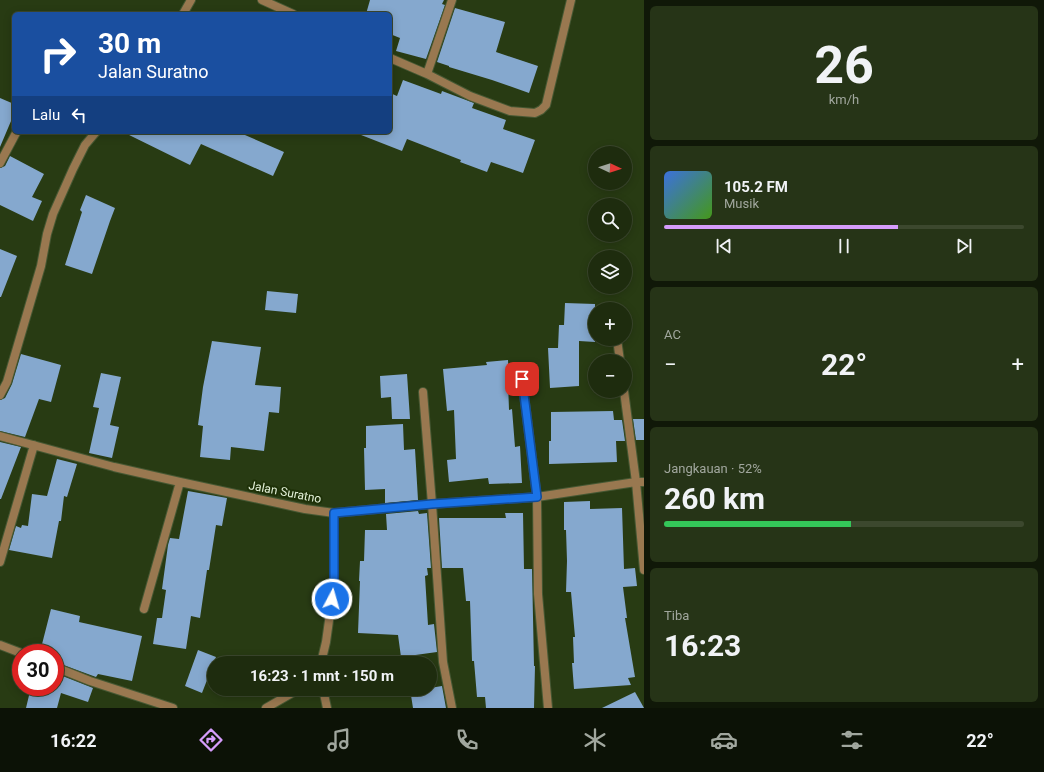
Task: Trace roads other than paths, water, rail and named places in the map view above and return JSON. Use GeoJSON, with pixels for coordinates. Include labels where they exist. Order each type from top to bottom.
{"type":"FeatureCollection","features":[{"type":"Feature","properties":{"kind":"street"},"geometry":{"type":"LineString","coordinates":[[184,12],[191,0]]}},
{"type":"Feature","properties":{"kind":"street"},"geometry":{"type":"LineString","coordinates":[[262,0],[289,12]]}},
{"type":"Feature","properties":{"kind":"street"},"geometry":{"type":"LineString","coordinates":[[427,74],[452,0]]}},
{"type":"Feature","properties":{"kind":"street"},"geometry":{"type":"LineString","coordinates":[[392,59],[427,74],[470,96],[510,111],[536,113],[546,105],[571,0]]}},
{"type":"Feature","properties":{"kind":"street"},"geometry":{"type":"LineString","coordinates":[[0,163],[15,134]]}},
{"type":"Feature","properties":{"kind":"street"},"geometry":{"type":"LineString","coordinates":[[0,394],[7,382],[41,266],[46,234],[53,214],[85,145],[94,134]]}},
{"type":"Feature","properties":{"kind":"street"},"geometry":{"type":"LineString","coordinates":[[522,379],[537,497],[538,594],[548,708]]}},
{"type":"Feature","properties":{"kind":"street"},"geometry":{"type":"LineString","coordinates":[[423,392],[443,662],[452,708]]}},
{"type":"Feature","properties":{"kind":"street"},"geometry":{"type":"LineString","coordinates":[[625,398],[640,482],[644,570]]}},
{"type":"Feature","properties":{"kind":"street","name":"Jalan Suratno"},"geometry":{"type":"LineString","coordinates":[[0,436],[114,467],[290,506],[334,513],[432,504],[537,497],[640,482]]}},
{"type":"Feature","properties":{"kind":"street"},"geometry":{"type":"LineString","coordinates":[[0,562],[34,445]]}},
{"type":"Feature","properties":{"kind":"street"},"geometry":{"type":"LineString","coordinates":[[144,609],[180,482]]}},
{"type":"Feature","properties":{"kind":"street"},"geometry":{"type":"LineString","coordinates":[[323,656],[334,585],[334,513]]}},
{"type":"Feature","properties":{"kind":"street"},"geometry":{"type":"LineString","coordinates":[[0,645],[12,650]]}},
{"type":"Feature","properties":{"kind":"street"},"geometry":{"type":"LineString","coordinates":[[64,671],[90,681],[173,708]]}},
{"type":"Feature","properties":{"kind":"street"},"geometry":{"type":"LineString","coordinates":[[266,708],[287,696]]}},
{"type":"Feature","properties":{"kind":"street"},"geometry":{"type":"LineString","coordinates":[[324,696],[327,708]]}}]}
